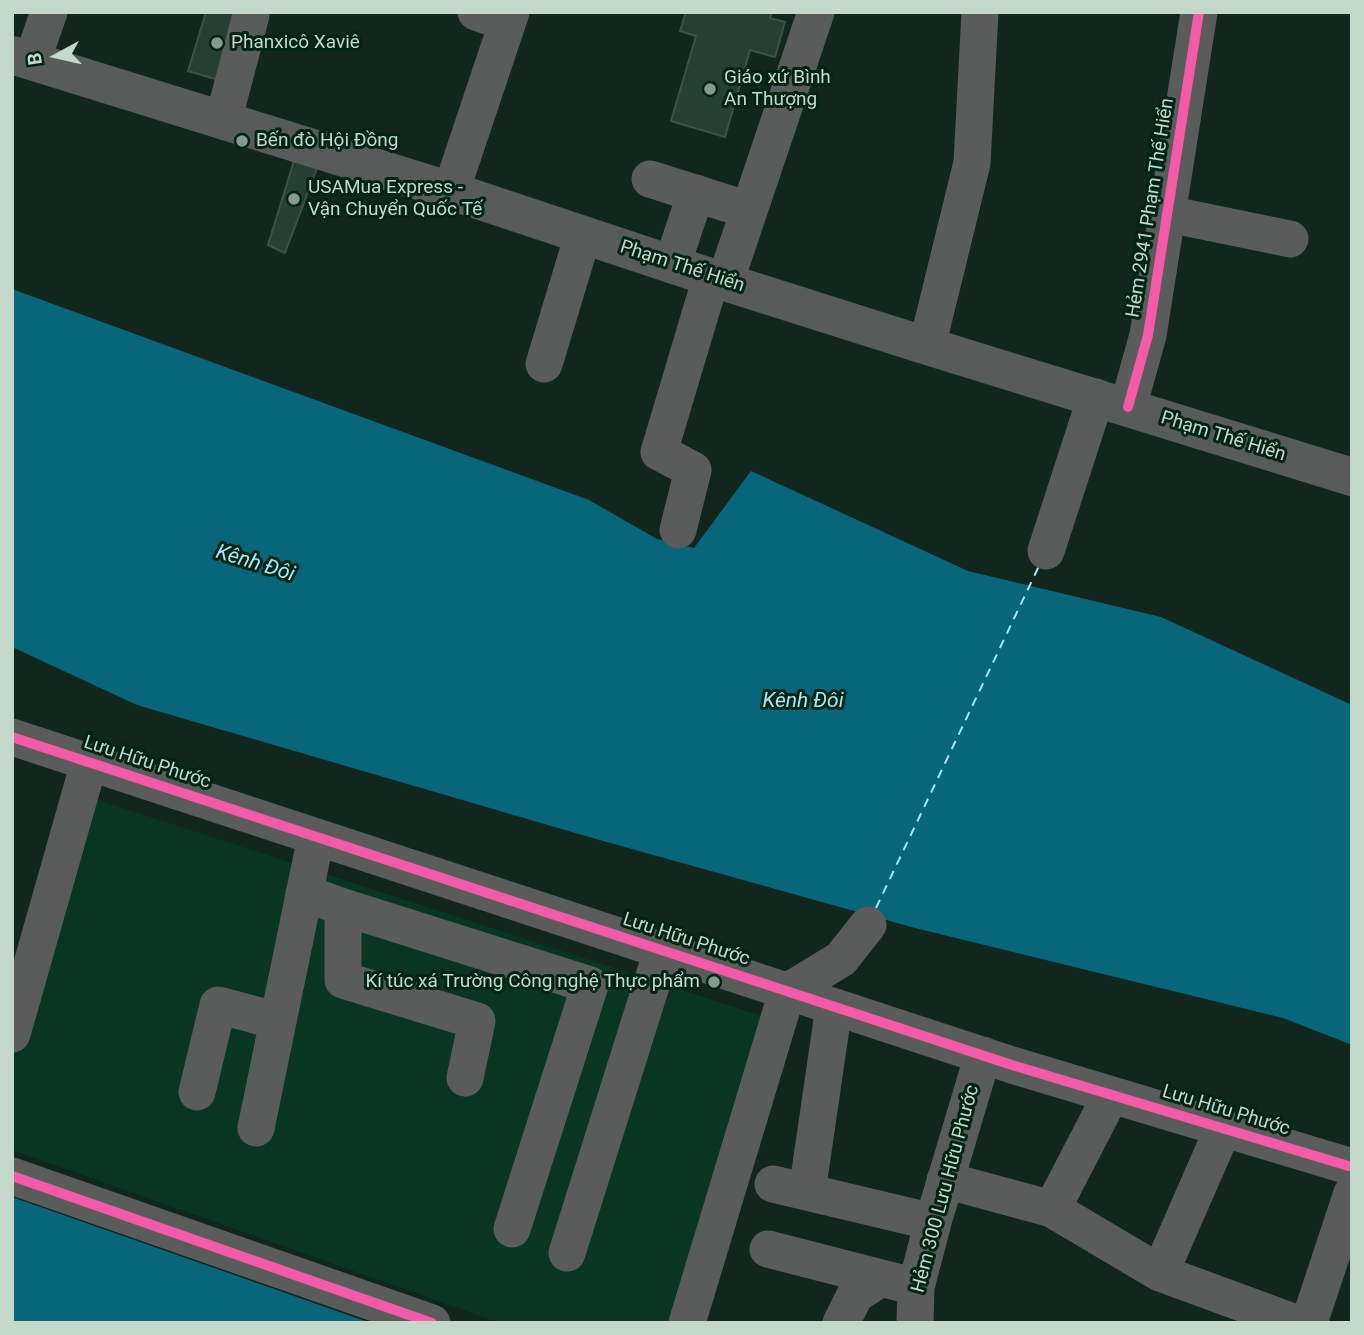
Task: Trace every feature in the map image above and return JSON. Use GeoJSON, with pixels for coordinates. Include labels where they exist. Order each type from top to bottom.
{"type":"FeatureCollection","features":[{"type":"Feature","properties":{"kind":"main road","name":"Phạm Thế Hiển"},"geometry":{"type":"LineString","coordinates":[[22,58],[451,191],[927,346],[1352,477]]}},
{"type":"Feature","properties":{"kind":"street"},"geometry":{"type":"LineString","coordinates":[[22,58],[49,12]]}},
{"type":"Feature","properties":{"kind":"street"},"geometry":{"type":"LineString","coordinates":[[678,530],[693,470],[659,452],[718,280],[748,210],[816,12]]}},
{"type":"Feature","properties":{"kind":"street"},"geometry":{"type":"LineString","coordinates":[[927,346],[972,163],[980,12]]}},
{"type":"Feature","properties":{"kind":"street","name":"Hẻm 2941 Phạm Thế Hiển"},"geometry":{"type":"LineString","coordinates":[[1046,551],[1112,402],[1148,335],[1199,12]]}},
{"type":"Feature","properties":{"kind":"street"},"geometry":{"type":"LineString","coordinates":[[223,121],[257,13]]}},
{"type":"Feature","properties":{"kind":"street"},"geometry":{"type":"LineString","coordinates":[[451,191],[498,16]]}},
{"type":"Feature","properties":{"kind":"street"},"geometry":{"type":"LineString","coordinates":[[650,179],[748,210]]}},
{"type":"Feature","properties":{"kind":"street"},"geometry":{"type":"LineString","coordinates":[[672,265],[696,193]]}},
{"type":"Feature","properties":{"kind":"street"},"geometry":{"type":"LineString","coordinates":[[1168,214],[1290,239]]}},
{"type":"Feature","properties":{"kind":"street"},"geometry":{"type":"LineString","coordinates":[[544,364],[583,235]]}},
{"type":"Feature","properties":{"kind":"street","name":"Lưu Hữu Phước"},"geometry":{"type":"LineString","coordinates":[[12,737],[786,992],[1111,1095],[1352,1167]]}},
{"type":"Feature","properties":{"kind":"street"},"geometry":{"type":"LineString","coordinates":[[12,1034],[89,763]]}},
{"type":"Feature","properties":{"kind":"street"},"geometry":{"type":"LineString","coordinates":[[256,1128],[316,837]]}},
{"type":"Feature","properties":{"kind":"street"},"geometry":{"type":"LineString","coordinates":[[304,893],[343,908],[590,985],[512,1229]]}},
{"type":"Feature","properties":{"kind":"street"},"geometry":{"type":"LineString","coordinates":[[343,908],[342,980],[477,1021],[465,1078]]}},
{"type":"Feature","properties":{"kind":"street"},"geometry":{"type":"LineString","coordinates":[[687,1323],[786,992],[841,959],[868,925]]}},
{"type":"Feature","properties":{"kind":"street"},"geometry":{"type":"LineString","coordinates":[[568,1253],[662,951]]}},
{"type":"Feature","properties":{"kind":"street"},"geometry":{"type":"LineString","coordinates":[[197,1092],[218,1006],[278,1021]]}},
{"type":"Feature","properties":{"kind":"street"},"geometry":{"type":"LineString","coordinates":[[834,1007],[790,1188],[933,1222]]}},
{"type":"Feature","properties":{"kind":"street","name":"Hẻm 300 Lưu Hữu Phước"},"geometry":{"type":"LineString","coordinates":[[915,1323],[899,1282],[933,1222],[983,1055]]}},
{"type":"Feature","properties":{"kind":"street"},"geometry":{"type":"LineString","coordinates":[[1052,1209],[1111,1095]]}},
{"type":"Feature","properties":{"kind":"street"},"geometry":{"type":"LineString","coordinates":[[1160,1273],[1223,1129]]}},
{"type":"Feature","properties":{"kind":"street"},"geometry":{"type":"LineString","coordinates":[[12,1176],[432,1323]]}},
{"type":"Feature","properties":{"kind":"street"},"geometry":{"type":"LineString","coordinates":[[945,1180],[1052,1209],[1160,1273],[1312,1321],[1352,1193]]}},
{"type":"Feature","properties":{"kind":"street"},"geometry":{"type":"LineString","coordinates":[[768,1249],[899,1282]]}},
{"type":"Feature","properties":{"kind":"street"},"geometry":{"type":"LineString","coordinates":[[841,1323],[855,1296],[899,1282]]}},
{"type":"Feature","properties":{"kind":"shaded area"},"geometry":{"type":"Polygon","coordinates":[[[89,797],[771,1019],[679,1323],[500,1323],[12,1150],[12,1042],[89,797]]]}},
{"type":"Feature","properties":{"kind":"water","name":"Kênh Đôi"},"geometry":{"type":"Polygon","coordinates":[[[12,289],[589,500],[657,539],[694,548],[751,471],[968,571],[1161,617],[1352,705],[1352,1045],[1283,1018],[915,928],[589,837],[137,705],[12,647],[12,289]]]}},
{"type":"Feature","properties":{"kind":"water"},"geometry":{"type":"Polygon","coordinates":[[[12,1197],[371,1323],[12,1323],[12,1197]]]}},
{"type":"Feature","properties":{"kind":"building","name":"Phanxicô Xaviê"},"geometry":{"type":"Polygon","coordinates":[[[206,12],[239,12],[225,82],[188,71],[206,12]]]}},
{"type":"Feature","properties":{"kind":"building","name":"Giáo xứ Bình An Thượng"},"geometry":{"type":"Polygon","coordinates":[[[686,12],[772,12],[770,18],[785,22],[775,57],[750,50],[725,137],[671,121],[696,36],[680,31],[686,12]]]}},
{"type":"Feature","properties":{"kind":"building","name":"USAMua Express - Vận Chuyển Quốc Tế"},"geometry":{"type":"Polygon","coordinates":[[[298,148],[323,152],[285,253],[268,245],[298,148]]]}},
{"type":"Feature","properties":{"kind":"ferry route"},"geometry":{"type":"LineString","coordinates":[[876,908],[1039,566]]}},
{"type":"Feature","properties":{"kind":"cycle path"},"geometry":{"type":"LineString","coordinates":[[1128,407],[1148,335],[1199,12]]}},
{"type":"Feature","properties":{"kind":"cycle path"},"geometry":{"type":"LineString","coordinates":[[12,737],[1012,1065],[1352,1167]]}},
{"type":"Feature","properties":{"kind":"cycle path"},"geometry":{"type":"LineString","coordinates":[[12,1176],[432,1323]]}},
{"type":"Feature","properties":{"kind":"place","name":"Phanxicô Xaviê"},"geometry":{"type":"Point","coordinates":[217,43]}},
{"type":"Feature","properties":{"kind":"place","name":"Giáo xứ Bình An Thượng"},"geometry":{"type":"Point","coordinates":[710,89]}},
{"type":"Feature","properties":{"kind":"place","name":"Bến đò Hội Đồng"},"geometry":{"type":"Point","coordinates":[242,141]}},
{"type":"Feature","properties":{"kind":"place","name":"USAMua Express - Vận Chuyển Quốc Tế"},"geometry":{"type":"Point","coordinates":[294,199]}},
{"type":"Feature","properties":{"kind":"place","name":"Kí túc xá Trường Công nghệ Thực phẩm"},"geometry":{"type":"Point","coordinates":[714,982]}}]}
